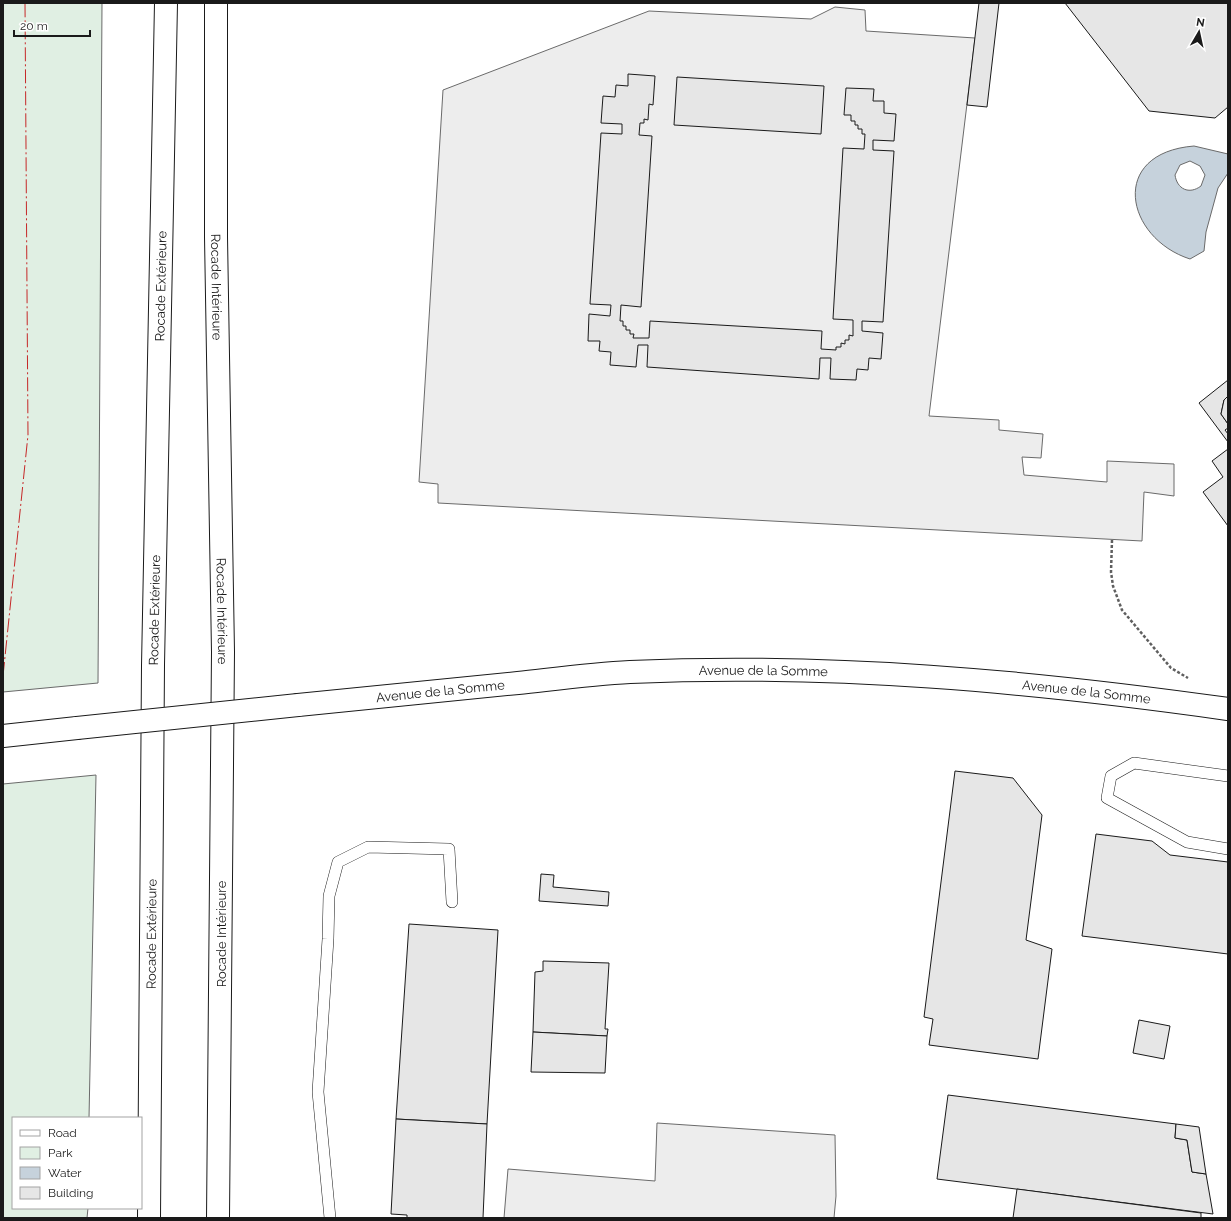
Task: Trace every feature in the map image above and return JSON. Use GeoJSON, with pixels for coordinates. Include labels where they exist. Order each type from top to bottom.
{"type":"FeatureCollection","features":[{"type":"Feature","properties":{"kind":"main road","name":"Rocade Extérieure"},"geometry":{"type":"LineString","coordinates":[[149,1218],[153,665],[166,3]]}},
{"type":"Feature","properties":{"kind":"main road","name":"Rocade Intérieure"},"geometry":{"type":"LineString","coordinates":[[216,3],[216,237],[223,652],[218,1218]]}},
{"type":"Feature","properties":{"kind":"main road","name":"Avenue de la Somme"},"geometry":{"type":"LineString","coordinates":[[3,736],[627,672],[788,670],[938,676],[1036,684],[1228,709]]}},
{"type":"Feature","properties":{"kind":"lane"},"geometry":{"type":"LineString","coordinates":[[1228,776],[1134,763],[1111,776],[1107,798],[1187,842],[1228,849]]}},
{"type":"Feature","properties":{"kind":"lane"},"geometry":{"type":"LineString","coordinates":[[330,1218],[318,1092],[328,939],[329,896],[338,862],[368,847],[449,849],[452,902]]}},
{"type":"Feature","properties":{"kind":"path"},"geometry":{"type":"LineString","coordinates":[[1112,540],[1112,579],[1122,610],[1172,668],[1190,679]]}},
{"type":"Feature","properties":{"kind":"green space"},"geometry":{"type":"Polygon","coordinates":[[[3,3],[102,3],[98,683],[3,692],[3,3]]]}},
{"type":"Feature","properties":{"kind":"green space"},"geometry":{"type":"Polygon","coordinates":[[[96,775],[89,1117],[12,1117],[12,1209],[88,1209],[87,1218],[3,1218],[3,784],[96,775]]]}},
{"type":"Feature","properties":{"kind":"shaded area"},"geometry":{"type":"Polygon","coordinates":[[[835,7],[865,10],[866,31],[975,38],[929,416],[999,420],[999,430],[1043,434],[1041,458],[1022,457],[1024,475],[1107,482],[1107,461],[1174,464],[1174,496],[1144,492],[1142,541],[438,503],[438,484],[419,482],[443,90],[649,11],[811,19],[835,7]]]}},
{"type":"Feature","properties":{"kind":"shaded area"},"geometry":{"type":"Polygon","coordinates":[[[657,1123],[835,1135],[836,1196],[834,1218],[504,1218],[508,1169],[655,1181],[657,1123]]]}},
{"type":"Feature","properties":{"kind":"water"},"geometry":{"type":"Polygon","coordinates":[[[1194,146],[1228,154],[1228,173],[1218,188],[1206,232],[1204,251],[1190,259],[1168,248],[1151,233],[1140,216],[1135,197],[1138,179],[1148,164],[1166,152],[1194,146]],[[1190,161],[1180,165],[1175,175],[1178,184],[1184,189],[1188,190],[1197,189],[1201,186],[1205,175],[1200,166],[1190,161]]]}},
{"type":"Feature","properties":{"kind":"building"},"geometry":{"type":"Polygon","coordinates":[[[979,3],[999,3],[987,107],[967,105],[979,3]]]}},
{"type":"Feature","properties":{"kind":"building"},"geometry":{"type":"Polygon","coordinates":[[[1065,3],[1228,3],[1228,107],[1215,118],[1149,111],[1065,3]]]}},
{"type":"Feature","properties":{"kind":"building"},"geometry":{"type":"Polygon","coordinates":[[[628,74],[655,76],[653,105],[649,104],[648,120],[644,119],[644,123],[640,123],[639,135],[652,136],[641,307],[621,305],[620,321],[623,321],[623,326],[626,326],[626,330],[630,330],[630,334],[634,334],[633,338],[649,338],[650,321],[822,331],[821,349],[836,350],[836,347],[841,347],[841,343],[845,344],[845,340],[849,340],[849,335],[853,336],[853,320],[833,319],[843,148],[864,149],[865,134],[862,134],[862,129],[858,129],[858,125],[855,125],[855,121],[851,121],[851,115],[844,115],[846,88],[874,89],[873,101],[884,101],[884,113],[896,114],[894,141],[873,140],[873,150],[894,151],[883,322],[862,321],[862,331],[883,333],[881,359],[869,358],[868,370],[857,369],[856,380],[830,379],[831,358],[820,358],[819,379],[647,367],[648,345],[638,345],[636,367],[610,365],[611,352],[599,351],[600,341],[588,341],[589,314],[610,316],[611,305],[590,304],[601,133],[622,134],[622,124],[601,123],[603,96],[615,97],[616,85],[628,86],[628,74]]]}},
{"type":"Feature","properties":{"kind":"building"},"geometry":{"type":"Polygon","coordinates":[[[677,77],[824,86],[821,134],[674,125],[677,77]]]}},
{"type":"Feature","properties":{"kind":"building"},"geometry":{"type":"Polygon","coordinates":[[[1228,380],[1228,396],[1224,400],[1221,414],[1228,424],[1228,428],[1225,430],[1228,434],[1228,442],[1199,403],[1228,380]]]}},
{"type":"Feature","properties":{"kind":"building"},"geometry":{"type":"Polygon","coordinates":[[[1228,396],[1228,424],[1221,414],[1224,400],[1228,396]]]}},
{"type":"Feature","properties":{"kind":"building"},"geometry":{"type":"Polygon","coordinates":[[[1228,449],[1228,526],[1203,492],[1223,477],[1212,461],[1228,449]]]}},
{"type":"Feature","properties":{"kind":"building"},"geometry":{"type":"Polygon","coordinates":[[[955,771],[1013,778],[1042,815],[1026,940],[1052,949],[1038,1059],[929,1045],[933,1019],[924,1017],[955,771]]]}},
{"type":"Feature","properties":{"kind":"building"},"geometry":{"type":"Polygon","coordinates":[[[1096,834],[1152,841],[1170,855],[1228,862],[1228,954],[1082,936],[1096,834]]]}},
{"type":"Feature","properties":{"kind":"building"},"geometry":{"type":"Polygon","coordinates":[[[541,874],[554,875],[553,887],[609,892],[608,906],[539,901],[541,874]]]}},
{"type":"Feature","properties":{"kind":"building"},"geometry":{"type":"Polygon","coordinates":[[[409,924],[498,930],[487,1124],[396,1119],[409,924]]]}},
{"type":"Feature","properties":{"kind":"building"},"geometry":{"type":"Polygon","coordinates":[[[543,961],[609,963],[605,1029],[608,1029],[607,1036],[533,1032],[535,972],[543,971],[543,961]]]}},
{"type":"Feature","properties":{"kind":"building"},"geometry":{"type":"Polygon","coordinates":[[[1139,1020],[1170,1026],[1164,1059],[1133,1053],[1139,1020]]]}},
{"type":"Feature","properties":{"kind":"building"},"geometry":{"type":"Polygon","coordinates":[[[533,1032],[607,1036],[605,1073],[531,1072],[533,1032]]]}},
{"type":"Feature","properties":{"kind":"building"},"geometry":{"type":"Polygon","coordinates":[[[948,1095],[1176,1124],[1175,1138],[1187,1140],[1192,1172],[1206,1174],[1213,1214],[937,1179],[948,1095]]]}},
{"type":"Feature","properties":{"kind":"building"},"geometry":{"type":"Polygon","coordinates":[[[396,1119],[487,1124],[483,1218],[407,1218],[407,1215],[391,1214],[396,1119]]]}},
{"type":"Feature","properties":{"kind":"building"},"geometry":{"type":"Polygon","coordinates":[[[1176,1124],[1199,1127],[1206,1174],[1192,1172],[1187,1140],[1175,1138],[1176,1124]]]}},
{"type":"Feature","properties":{"kind":"building"},"geometry":{"type":"Polygon","coordinates":[[[1017,1189],[1201,1213],[1201,1218],[1013,1218],[1017,1189]]]}},
{"type":"Feature","properties":{"kind":"power"},"geometry":{"type":"LineString","coordinates":[[3,676],[28,435],[25,3]]}}]}
